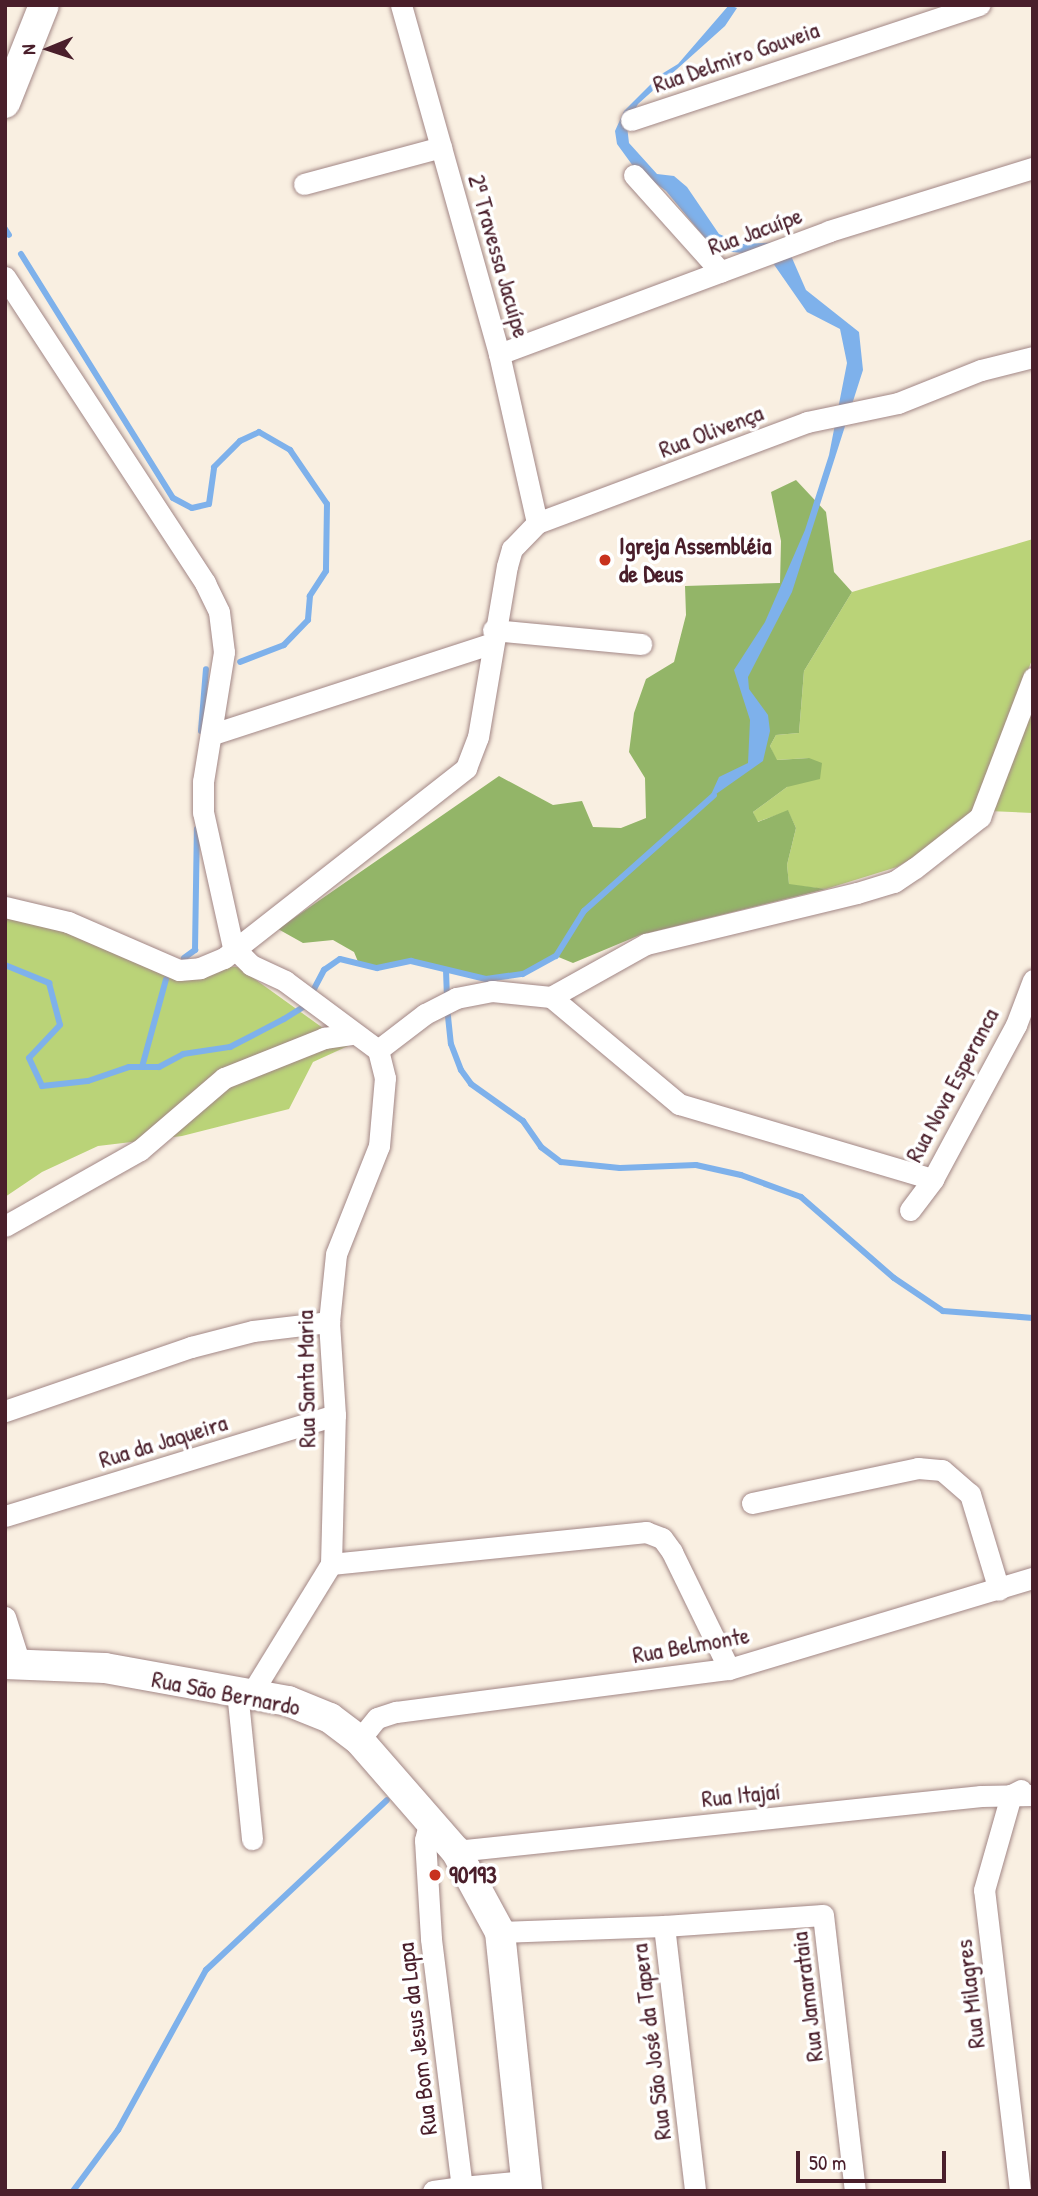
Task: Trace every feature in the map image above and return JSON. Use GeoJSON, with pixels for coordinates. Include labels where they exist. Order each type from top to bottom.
{"type":"FeatureCollection","features":[{"type":"Feature","properties":{"kind":"street"},"geometry":{"type":"LineString","coordinates":[[5,103],[44,5]]}},
{"type":"Feature","properties":{"kind":"street","name":"2ª Travessa Jacuípe"},"geometry":{"type":"LineString","coordinates":[[401,5],[499,354],[537,523]]}},
{"type":"Feature","properties":{"kind":"street","name":"Rua Delmiro Gouveia"},"geometry":{"type":"LineString","coordinates":[[631,121],[946,11],[979,5]]}},
{"type":"Feature","properties":{"kind":"street"},"geometry":{"type":"LineString","coordinates":[[304,184],[441,147]]}},
{"type":"Feature","properties":{"kind":"street","name":"Rua Jacuípe"},"geometry":{"type":"LineString","coordinates":[[499,354],[945,191],[1033,168]]}},
{"type":"Feature","properties":{"kind":"street"},"geometry":{"type":"LineString","coordinates":[[634,175],[721,272]]}},
{"type":"Feature","properties":{"kind":"street"},"geometry":{"type":"LineString","coordinates":[[6,278],[205,583],[219,612],[225,652],[203,781],[203,812],[233,947],[251,965],[298,990],[353,1034],[378,1050],[434,1009],[456,998],[492,990],[551,997],[679,1104],[933,1179]]}},
{"type":"Feature","properties":{"kind":"street","name":"Rua Olivença"},"geometry":{"type":"LineString","coordinates":[[5,907],[68,922],[179,970],[214,963],[466,768],[478,737],[492,637],[512,549],[537,523],[807,422],[861,412],[1032,362]]}},
{"type":"Feature","properties":{"kind":"street"},"geometry":{"type":"LineString","coordinates":[[213,734],[492,637],[641,644]]}},
{"type":"Feature","properties":{"kind":"street"},"geometry":{"type":"LineString","coordinates":[[551,997],[646,943],[894,882],[949,846],[980,817],[1033,678]]}},
{"type":"Feature","properties":{"kind":"street","name":"Rua Nova Esperanca"},"geometry":{"type":"LineString","coordinates":[[910,1210],[933,1179],[1016,1025],[1033,980]]}},
{"type":"Feature","properties":{"kind":"street"},"geometry":{"type":"LineString","coordinates":[[5,1226],[140,1150],[224,1078],[324,1038],[353,1034]]}},
{"type":"Feature","properties":{"kind":"street","name":"Rua Santa Maria"},"geometry":{"type":"LineString","coordinates":[[331,1564],[335,1415],[329,1322],[336,1254],[379,1146],[385,1078],[378,1050]]}},
{"type":"Feature","properties":{"kind":"street"},"geometry":{"type":"LineString","coordinates":[[5,1411],[191,1347],[253,1331],[329,1322]]}},
{"type":"Feature","properties":{"kind":"street","name":"Rua da Jaqueira"},"geometry":{"type":"LineString","coordinates":[[5,1516],[335,1415]]}},
{"type":"Feature","properties":{"kind":"street"},"geometry":{"type":"LineString","coordinates":[[752,1503],[918,1468],[942,1470],[970,1494],[999,1590]]}},
{"type":"Feature","properties":{"kind":"street"},"geometry":{"type":"LineString","coordinates":[[252,1839],[244,1692],[331,1564],[646,1532],[662,1538],[672,1552],[729,1669]]}},
{"type":"Feature","properties":{"kind":"street","name":"Rua Belmonte"},"geometry":{"type":"LineString","coordinates":[[359,1740],[377,1718],[396,1713],[729,1669],[1033,1578]]}},
{"type":"Feature","properties":{"kind":"street"},"geometry":{"type":"LineString","coordinates":[[5,1617],[12,1664]]}},
{"type":"Feature","properties":{"kind":"street","name":"Rua São Bernardo"},"geometry":{"type":"LineString","coordinates":[[12,1664],[105,1668],[244,1692],[310,1709],[359,1740],[456,1851],[500,1932],[526,2186]]}},
{"type":"Feature","properties":{"kind":"street"},"geometry":{"type":"LineString","coordinates":[[1011,1795],[1033,1785]]}},
{"type":"Feature","properties":{"kind":"street","name":"Rua Itajaí"},"geometry":{"type":"LineString","coordinates":[[456,1851],[1011,1795],[1033,1795]]}},
{"type":"Feature","properties":{"kind":"street","name":"Rua Milagres"},"geometry":{"type":"LineString","coordinates":[[1011,1795],[984,1890],[1020,2191]]}},
{"type":"Feature","properties":{"kind":"street","name":"Rua Bom Jesus da Lapa"},"geometry":{"type":"LineString","coordinates":[[430,1820],[425,1840],[431,1939],[461,2187]]}},
{"type":"Feature","properties":{"kind":"street","name":"Rua Jamarataia"},"geometry":{"type":"LineString","coordinates":[[664,1926],[824,1915],[855,2191]]}},
{"type":"Feature","properties":{"kind":"street","name":"Rua São José da Tapera"},"geometry":{"type":"LineString","coordinates":[[500,1932],[664,1926],[695,2191]]}},
{"type":"Feature","properties":{"kind":"street"},"geometry":{"type":"LineString","coordinates":[[433,2191],[461,2187],[526,2186]]}},
{"type":"Feature","properties":{"kind":"green space"},"geometry":{"type":"Polygon","coordinates":[[[796,480],[826,512],[834,572],[852,592],[804,671],[799,733],[776,735],[770,746],[777,760],[809,758],[822,763],[820,779],[787,787],[753,812],[758,822],[788,810],[796,828],[787,865],[789,884],[826,889],[640,935],[573,963],[556,956],[523,974],[486,979],[411,961],[390,968],[359,964],[354,952],[333,940],[303,943],[278,929],[499,776],[553,805],[582,801],[593,827],[621,828],[646,818],[645,778],[629,752],[634,713],[646,679],[674,662],[686,615],[685,586],[780,583],[781,541],[771,492],[796,480]]]}},
{"type":"Feature","properties":{"kind":"green space"},"geometry":{"type":"Polygon","coordinates":[[[1033,539],[1033,657],[977,808],[951,835],[897,867],[826,889],[789,885],[787,865],[796,828],[788,811],[757,822],[753,812],[787,787],[809,758],[776,760],[770,746],[776,735],[799,733],[804,671],[852,592],[1033,539]]]}},
{"type":"Feature","properties":{"kind":"green space"},"geometry":{"type":"Polygon","coordinates":[[[1033,692],[1033,813],[989,811],[1033,692]]]}},
{"type":"Feature","properties":{"kind":"green space"},"geometry":{"type":"Polygon","coordinates":[[[5,912],[64,928],[132,960],[238,967],[348,1046],[313,1062],[289,1109],[182,1136],[98,1146],[42,1172],[5,1197],[5,912]]]}},
{"type":"Feature","properties":{"kind":"water"},"geometry":{"type":"Polygon","coordinates":[[[729,5],[737,8],[725,26],[638,104],[627,126],[629,143],[657,174],[674,176],[687,187],[719,234],[743,244],[785,242],[806,290],[859,332],[863,370],[792,592],[748,677],[749,689],[768,715],[770,731],[763,761],[709,799],[719,777],[748,763],[750,720],[734,670],[765,622],[805,530],[829,455],[847,363],[840,329],[807,312],[768,256],[715,250],[666,191],[633,166],[617,144],[615,131],[624,111],[660,75],[678,64],[729,5]]]}},
{"type":"Feature","properties":{"kind":"waterway"},"geometry":{"type":"LineString","coordinates":[[5,229],[9,235]]}},
{"type":"Feature","properties":{"kind":"waterway"},"geometry":{"type":"LineString","coordinates":[[21,254],[173,498],[192,508],[209,504],[214,467],[240,441],[259,432],[290,450],[327,504],[326,571],[310,596],[308,620],[284,645],[240,662]]}},
{"type":"Feature","properties":{"kind":"waterway"},"geometry":{"type":"LineString","coordinates":[[201,731],[206,669]]}},
{"type":"Feature","properties":{"kind":"waterway"},"geometry":{"type":"LineString","coordinates":[[5,965],[49,983],[60,1025],[29,1058],[42,1086],[88,1081],[129,1067],[159,1067],[183,1054],[230,1047],[284,1019],[305,1006],[324,970],[340,959],[377,968],[411,961],[486,979],[523,974],[556,956],[584,911],[714,795]]}},
{"type":"Feature","properties":{"kind":"waterway"},"geometry":{"type":"LineString","coordinates":[[184,958],[195,950],[197,829]]}},
{"type":"Feature","properties":{"kind":"waterway"},"geometry":{"type":"LineString","coordinates":[[446,970],[447,996]]}},
{"type":"Feature","properties":{"kind":"waterway"},"geometry":{"type":"LineString","coordinates":[[142,1067],[166,979]]}},
{"type":"Feature","properties":{"kind":"waterway"},"geometry":{"type":"LineString","coordinates":[[447,1007],[451,1044],[461,1070],[471,1084],[523,1121],[541,1147],[561,1162],[620,1168],[696,1165],[741,1175],[801,1197],[894,1278],[943,1311],[1033,1318]]}},
{"type":"Feature","properties":{"kind":"waterway"},"geometry":{"type":"LineString","coordinates":[[73,2191],[118,2130],[206,1970],[387,1800]]}},
{"type":"Feature","properties":{"kind":"place","name":"Igreja Assembléia de Deus"},"geometry":{"type":"Point","coordinates":[605,560]}},
{"type":"Feature","properties":{"kind":"place","name":"90193"},"geometry":{"type":"Point","coordinates":[435,1875]}}]}
